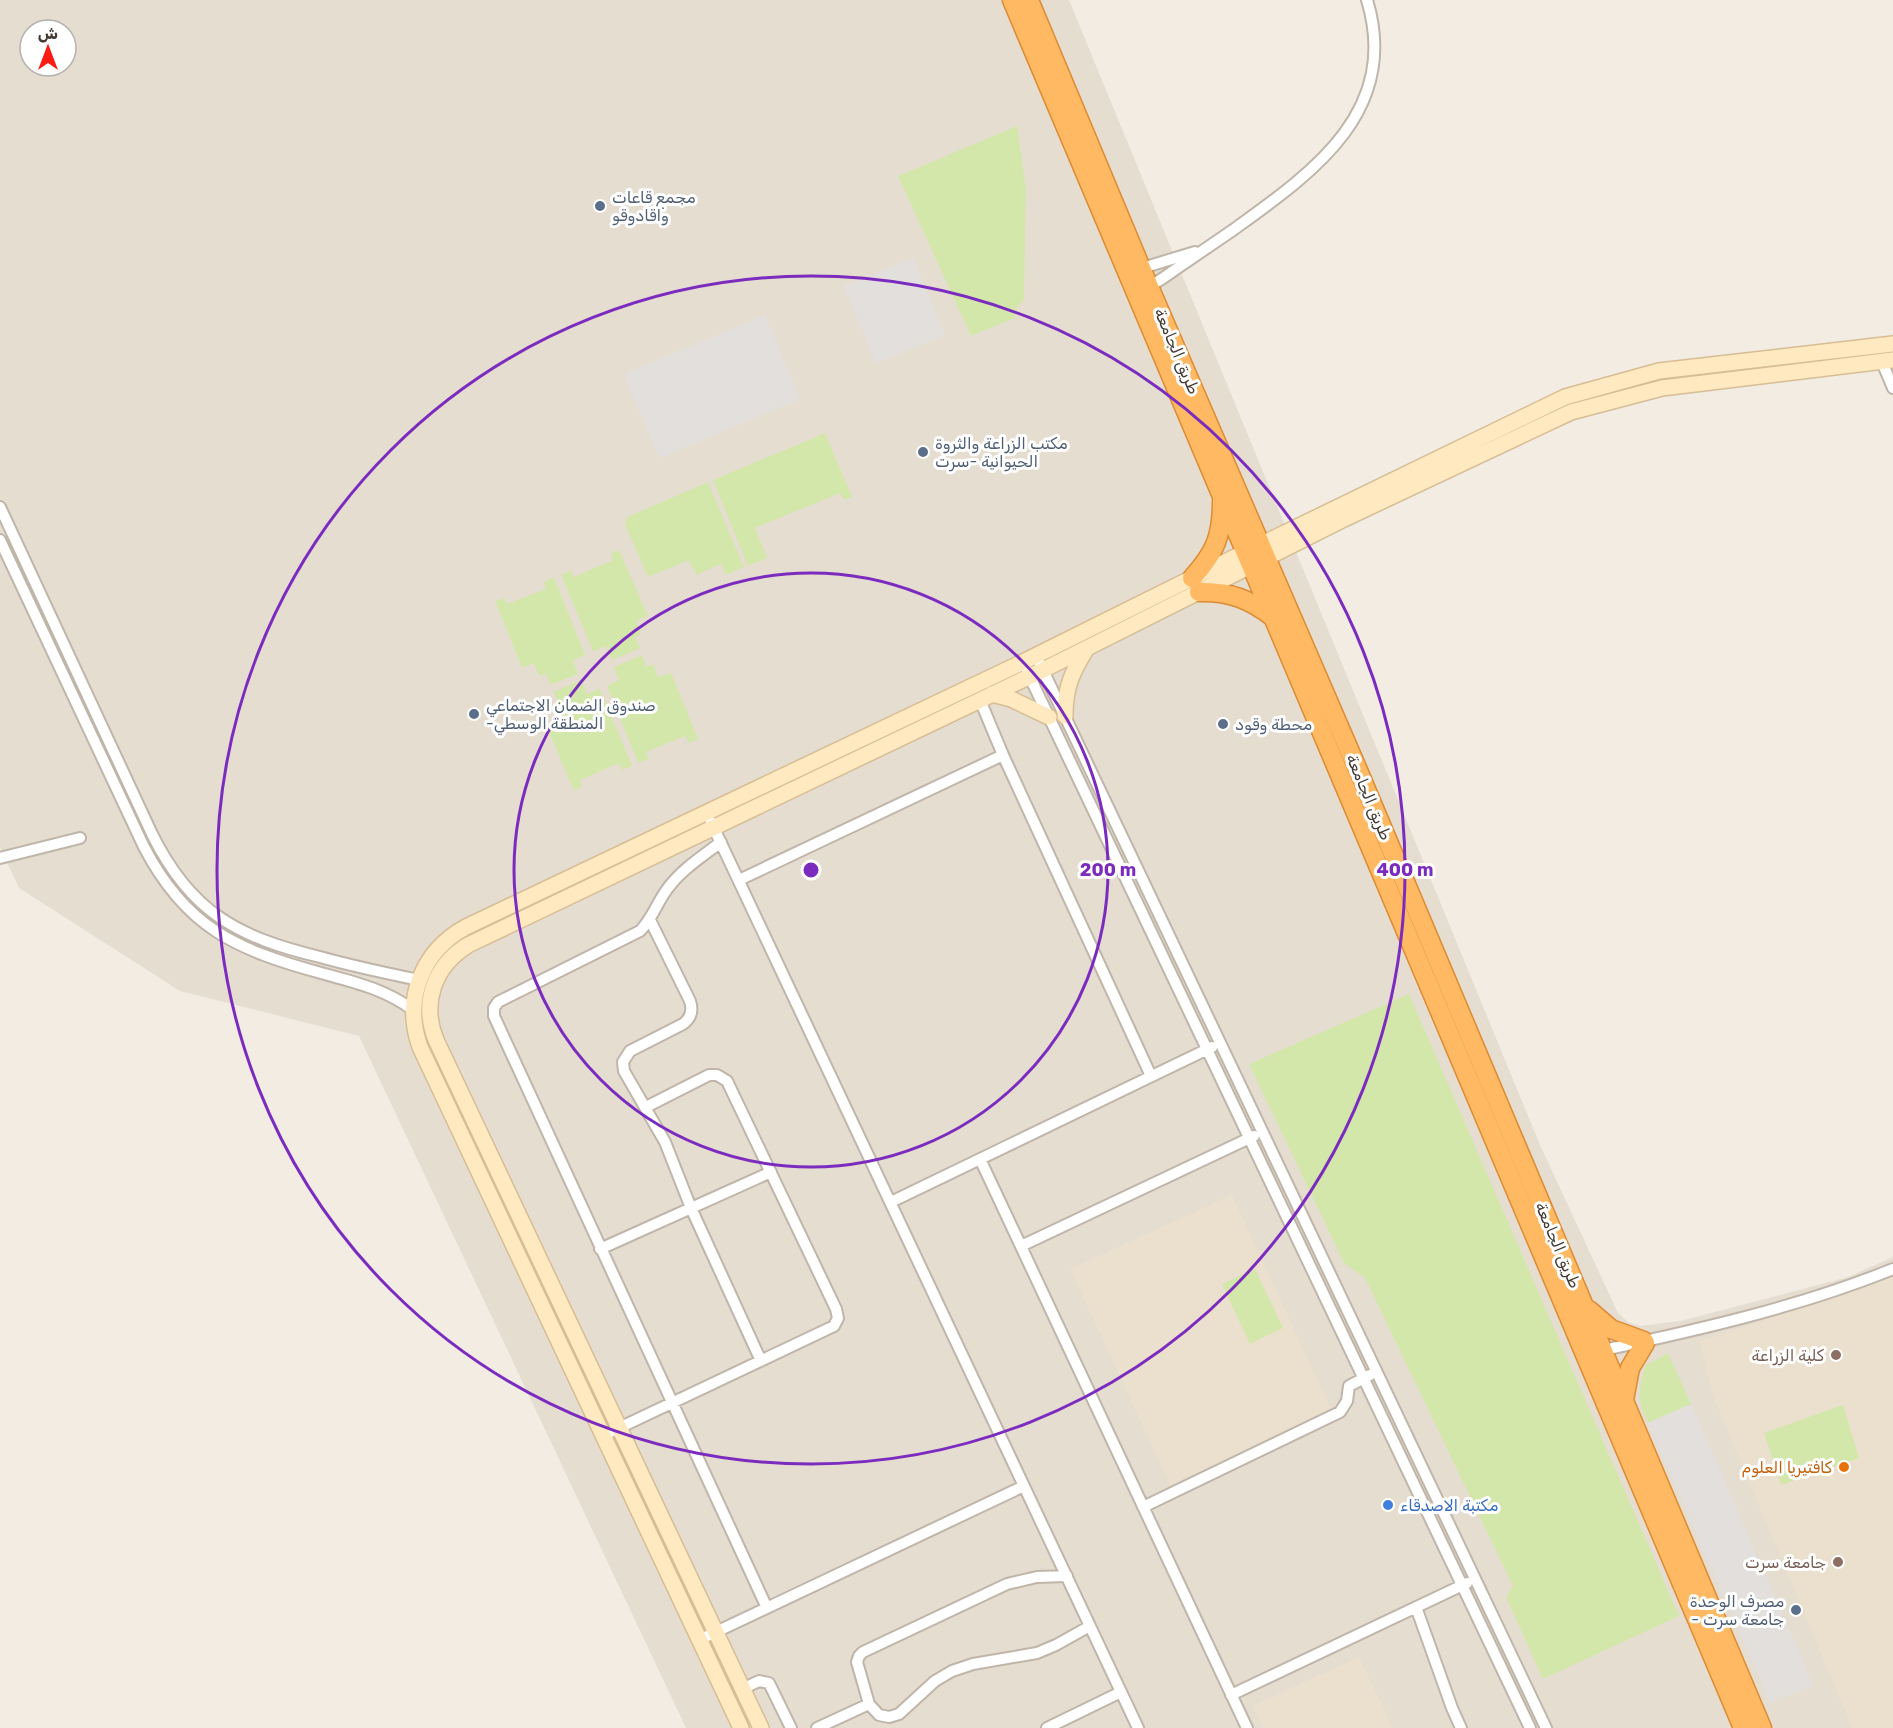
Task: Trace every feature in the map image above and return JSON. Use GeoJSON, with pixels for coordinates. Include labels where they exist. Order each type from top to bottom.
{"type":"FeatureCollection","features":[{"type":"Feature","properties":{"kind":"highway","name":"طريق الجامعة"},"geometry":{"type":"LineString","coordinates":[[1012,0],[1143,289],[1596,1356],[1743,1728]]}},
{"type":"Feature","properties":{"kind":"highway","name":"طريق الجامعة"},"geometry":{"type":"LineString","coordinates":[[1029,0],[1135,271]]}},
{"type":"Feature","properties":{"kind":"highway","name":"طريق الجامعة"},"geometry":{"type":"LineString","coordinates":[[1143,289],[1222,496],[1257,555],[1274,618],[1326,719]]}},
{"type":"Feature","properties":{"kind":"highway"},"geometry":{"type":"LineString","coordinates":[[1222,496],[1222,519],[1215,548],[1196,585],[1239,597],[1258,606],[1274,618]]}},
{"type":"Feature","properties":{"kind":"highway","name":"طريق الجامعة"},"geometry":{"type":"LineString","coordinates":[[1448,1008],[1584,1305],[1596,1356],[1624,1400],[1762,1728]]}},
{"type":"Feature","properties":{"kind":"highway"},"geometry":{"type":"LineString","coordinates":[[1584,1305],[1611,1329],[1649,1341],[1630,1368],[1624,1400]]}},
{"type":"Feature","properties":{"kind":"street"},"geometry":{"type":"LineString","coordinates":[[1143,289],[1207,248],[1306,175],[1331,151],[1353,122],[1369,89],[1375,56],[1372,16],[1367,0]]}},
{"type":"Feature","properties":{"kind":"street"},"geometry":{"type":"LineString","coordinates":[[1135,271],[1207,248]]}},
{"type":"Feature","properties":{"kind":"street"},"geometry":{"type":"LineString","coordinates":[[761,1728],[436,1040],[429,1010],[434,984],[446,963],[468,945],[710,820],[1033,666],[1257,555],[1565,397],[1659,371],[1893,344]]}},
{"type":"Feature","properties":{"kind":"street"},"geometry":{"type":"LineString","coordinates":[[1257,555],[1344,519],[1571,412],[1662,388],[1887,361],[1893,388]]}},
{"type":"Feature","properties":{"kind":"street"},"geometry":{"type":"LineString","coordinates":[[0,507],[152,834],[166,861],[183,884],[214,914],[251,936],[307,954],[419,980]]}},
{"type":"Feature","properties":{"kind":"street"},"geometry":{"type":"LineString","coordinates":[[0,540],[144,847],[160,876],[181,901],[205,924],[247,949],[277,961],[375,988],[395,997],[413,1010],[429,1010]]}},
{"type":"Feature","properties":{"kind":"street"},"geometry":{"type":"LineString","coordinates":[[741,1728],[420,1047],[413,1010],[419,980],[434,953],[449,938],[466,927],[986,697],[1033,666],[1087,648],[1196,585]]}},
{"type":"Feature","properties":{"kind":"street"},"geometry":{"type":"LineString","coordinates":[[1057,717],[1069,680],[1087,648]]}},
{"type":"Feature","properties":{"kind":"street"},"geometry":{"type":"LineString","coordinates":[[1033,666],[1207,1049],[1530,1728]]}},
{"type":"Feature","properties":{"kind":"street"},"geometry":{"type":"LineString","coordinates":[[986,697],[1011,699],[1057,717],[1220,1043],[1546,1728]]}},
{"type":"Feature","properties":{"kind":"street"},"geometry":{"type":"LineString","coordinates":[[986,697],[1003,755],[1151,1076]]}},
{"type":"Feature","properties":{"kind":"street"},"geometry":{"type":"LineString","coordinates":[[739,880],[1003,755]]}},
{"type":"Feature","properties":{"kind":"street"},"geometry":{"type":"LineString","coordinates":[[710,820],[1138,1728]]}},
{"type":"Feature","properties":{"kind":"street"},"geometry":{"type":"LineString","coordinates":[[0,858],[80,838]]}},
{"type":"Feature","properties":{"kind":"street"},"geometry":{"type":"LineString","coordinates":[[721,842],[674,881],[661,897],[650,920],[633,935],[498,1002],[494,1008],[494,1016],[768,1608]]}},
{"type":"Feature","properties":{"kind":"street"},"geometry":{"type":"LineString","coordinates":[[650,920],[690,1001],[692,1010],[689,1018],[683,1024],[633,1048],[624,1058],[624,1071],[670,1152],[691,1208],[761,1361]]}},
{"type":"Feature","properties":{"kind":"street"},"geometry":{"type":"LineString","coordinates":[[434,953],[446,963]]}},
{"type":"Feature","properties":{"kind":"street"},"geometry":{"type":"LineString","coordinates":[[891,1202],[1220,1043]]}},
{"type":"Feature","properties":{"kind":"street"},"geometry":{"type":"LineString","coordinates":[[602,1436],[834,1326],[838,1318],[836,1309],[729,1085],[721,1076],[705,1077],[646,1107]]}},
{"type":"Feature","properties":{"kind":"street"},"geometry":{"type":"LineString","coordinates":[[1021,1246],[1262,1132]]}},
{"type":"Feature","properties":{"kind":"street"},"geometry":{"type":"LineString","coordinates":[[980,1159],[1247,1728]]}},
{"type":"Feature","properties":{"kind":"street"},"geometry":{"type":"LineString","coordinates":[[600,1249],[771,1172]]}},
{"type":"Feature","properties":{"kind":"street"},"geometry":{"type":"LineString","coordinates":[[1596,1356],[1798,1302],[1845,1288],[1893,1269]]}},
{"type":"Feature","properties":{"kind":"street"},"geometry":{"type":"LineString","coordinates":[[1143,1507],[1340,1412],[1347,1401],[1349,1386],[1377,1372]]}},
{"type":"Feature","properties":{"kind":"street"},"geometry":{"type":"LineString","coordinates":[[699,1640],[1024,1486]]}},
{"type":"Feature","properties":{"kind":"street"},"geometry":{"type":"LineString","coordinates":[[1067,1576],[1037,1577],[1007,1584],[863,1652],[857,1662],[870,1704],[879,1715],[889,1717],[899,1714],[935,1681],[952,1671],[973,1664],[1037,1653],[1090,1626]]}},
{"type":"Feature","properties":{"kind":"street"},"geometry":{"type":"LineString","coordinates":[[1232,1695],[1475,1579]]}},
{"type":"Feature","properties":{"kind":"street"},"geometry":{"type":"LineString","coordinates":[[1416,1607],[1461,1728]]}},
{"type":"Feature","properties":{"kind":"street"},"geometry":{"type":"LineString","coordinates":[[724,1728],[731,1708],[759,1681],[769,1683],[791,1728]]}},
{"type":"Feature","properties":{"kind":"street"},"geometry":{"type":"LineString","coordinates":[[1047,1728],[1121,1692]]}},
{"type":"Feature","properties":{"kind":"street"},"geometry":{"type":"LineString","coordinates":[[817,1728],[870,1704]]}},
{"type":"Feature","properties":{"kind":"shaded area"},"geometry":{"type":"Polygon","coordinates":[[[0,0],[1069,0],[1540,1145],[1618,1313],[1628,1322],[1639,1326],[1681,1321],[1848,1277],[1893,1257],[1893,1728],[686,1728],[359,1036],[180,991],[19,888],[0,847],[0,0]]]}},
{"type":"Feature","properties":{"kind":"shaded area"},"geometry":{"type":"Polygon","coordinates":[[[913,258],[945,335],[876,363],[844,286],[913,258]]]}},
{"type":"Feature","properties":{"kind":"shaded area"},"geometry":{"type":"Polygon","coordinates":[[[765,315],[800,399],[659,458],[624,374],[765,315]]]}},
{"type":"Feature","properties":{"kind":"shaded area"},"geometry":{"type":"Polygon","coordinates":[[[1232,1195],[1332,1411],[1170,1485],[1070,1269],[1232,1195]]]}},
{"type":"Feature","properties":{"kind":"shaded area","name":"جامعة سرت"},"geometry":{"type":"Polygon","coordinates":[[[1893,1277],[1893,1728],[1852,1728],[1713,1396],[1699,1342],[1893,1277]]]}},
{"type":"Feature","properties":{"kind":"shaded area"},"geometry":{"type":"Polygon","coordinates":[[[1691,1404],[1813,1685],[1770,1703],[1648,1423],[1691,1404]]]}},
{"type":"Feature","properties":{"kind":"shaded area"},"geometry":{"type":"Polygon","coordinates":[[[1359,1657],[1393,1728],[1263,1728],[1252,1706],[1359,1657]]]}},
{"type":"Feature","properties":{"kind":"green space"},"geometry":{"type":"Polygon","coordinates":[[[1017,126],[1026,188],[1024,300],[1017,307],[1015,318],[971,336],[898,176],[1017,126]]]}},
{"type":"Feature","properties":{"kind":"green space"},"geometry":{"type":"Polygon","coordinates":[[[825,433],[852,497],[844,500],[840,493],[755,528],[767,558],[748,566],[713,480],[825,433]]]}},
{"type":"Feature","properties":{"kind":"green space"},"geometry":{"type":"Polygon","coordinates":[[[708,482],[744,567],[726,575],[721,564],[696,575],[689,560],[648,577],[625,524],[627,517],[708,482]]]}},
{"type":"Feature","properties":{"kind":"green space"},"geometry":{"type":"Polygon","coordinates":[[[619,550],[648,616],[636,621],[641,634],[635,637],[640,648],[612,660],[606,646],[593,651],[561,575],[571,570],[574,577],[613,560],[611,554],[619,550]]]}},
{"type":"Feature","properties":{"kind":"green space"},"geometry":{"type":"Polygon","coordinates":[[[554,577],[585,655],[573,660],[578,674],[550,685],[546,673],[539,676],[534,663],[522,668],[495,601],[504,598],[507,604],[546,589],[544,582],[554,577]]]}},
{"type":"Feature","properties":{"kind":"green space"},"geometry":{"type":"Polygon","coordinates":[[[642,655],[646,667],[653,664],[658,677],[671,673],[698,739],[689,743],[685,736],[646,752],[649,759],[638,763],[607,686],[619,680],[614,667],[642,655]]]}},
{"type":"Feature","properties":{"kind":"green space"},"geometry":{"type":"Polygon","coordinates":[[[581,680],[587,694],[600,689],[632,766],[622,770],[619,763],[580,780],[582,787],[574,791],[546,725],[557,719],[552,706],[558,703],[554,692],[581,680]]]}},
{"type":"Feature","properties":{"kind":"green space"},"geometry":{"type":"Polygon","coordinates":[[[1409,994],[1679,1616],[1543,1679],[1506,1597],[1513,1586],[1365,1278],[1344,1263],[1249,1064],[1409,994]]]}},
{"type":"Feature","properties":{"kind":"green space"},"geometry":{"type":"Polygon","coordinates":[[[1255,1269],[1283,1328],[1250,1344],[1222,1284],[1255,1269]]]}},
{"type":"Feature","properties":{"kind":"green space"},"geometry":{"type":"Polygon","coordinates":[[[1668,1353],[1691,1404],[1648,1423],[1640,1400],[1643,1373],[1646,1365],[1668,1353]]]}},
{"type":"Feature","properties":{"kind":"green space"},"geometry":{"type":"Polygon","coordinates":[[[1843,1405],[1859,1458],[1781,1485],[1764,1433],[1843,1405]]]}},
{"type":"Feature","properties":{"kind":"place","name":"مجمع قاعات واقادوقو"},"geometry":{"type":"Point","coordinates":[600,206]}},
{"type":"Feature","properties":{"kind":"place","name":"مكتب الزراعة والثروة الحيوانية -سرت"},"geometry":{"type":"Point","coordinates":[923,452]}},
{"type":"Feature","properties":{"kind":"place","name":"صندوق الضمان الاجتماعي -المنطقة الوسطي"},"geometry":{"type":"Point","coordinates":[474,714]}},
{"type":"Feature","properties":{"kind":"place","name":"محطة وقود"},"geometry":{"type":"Point","coordinates":[1223,724]}},
{"type":"Feature","properties":{"kind":"place","name":"كلية الزراعة"},"geometry":{"type":"Point","coordinates":[1836,1355]}},
{"type":"Feature","properties":{"kind":"place","name":"كافتيريا العلوم"},"geometry":{"type":"Point","coordinates":[1844,1467]}},
{"type":"Feature","properties":{"kind":"place","name":"مكتبة الاصدقاء"},"geometry":{"type":"Point","coordinates":[1388,1505]}},
{"type":"Feature","properties":{"kind":"place","name":"جامعة سرت"},"geometry":{"type":"Point","coordinates":[1838,1562]}},
{"type":"Feature","properties":{"kind":"place","name":"مصرف الوحدة - جامعة سرت"},"geometry":{"type":"Point","coordinates":[1796,1610]}}]}
